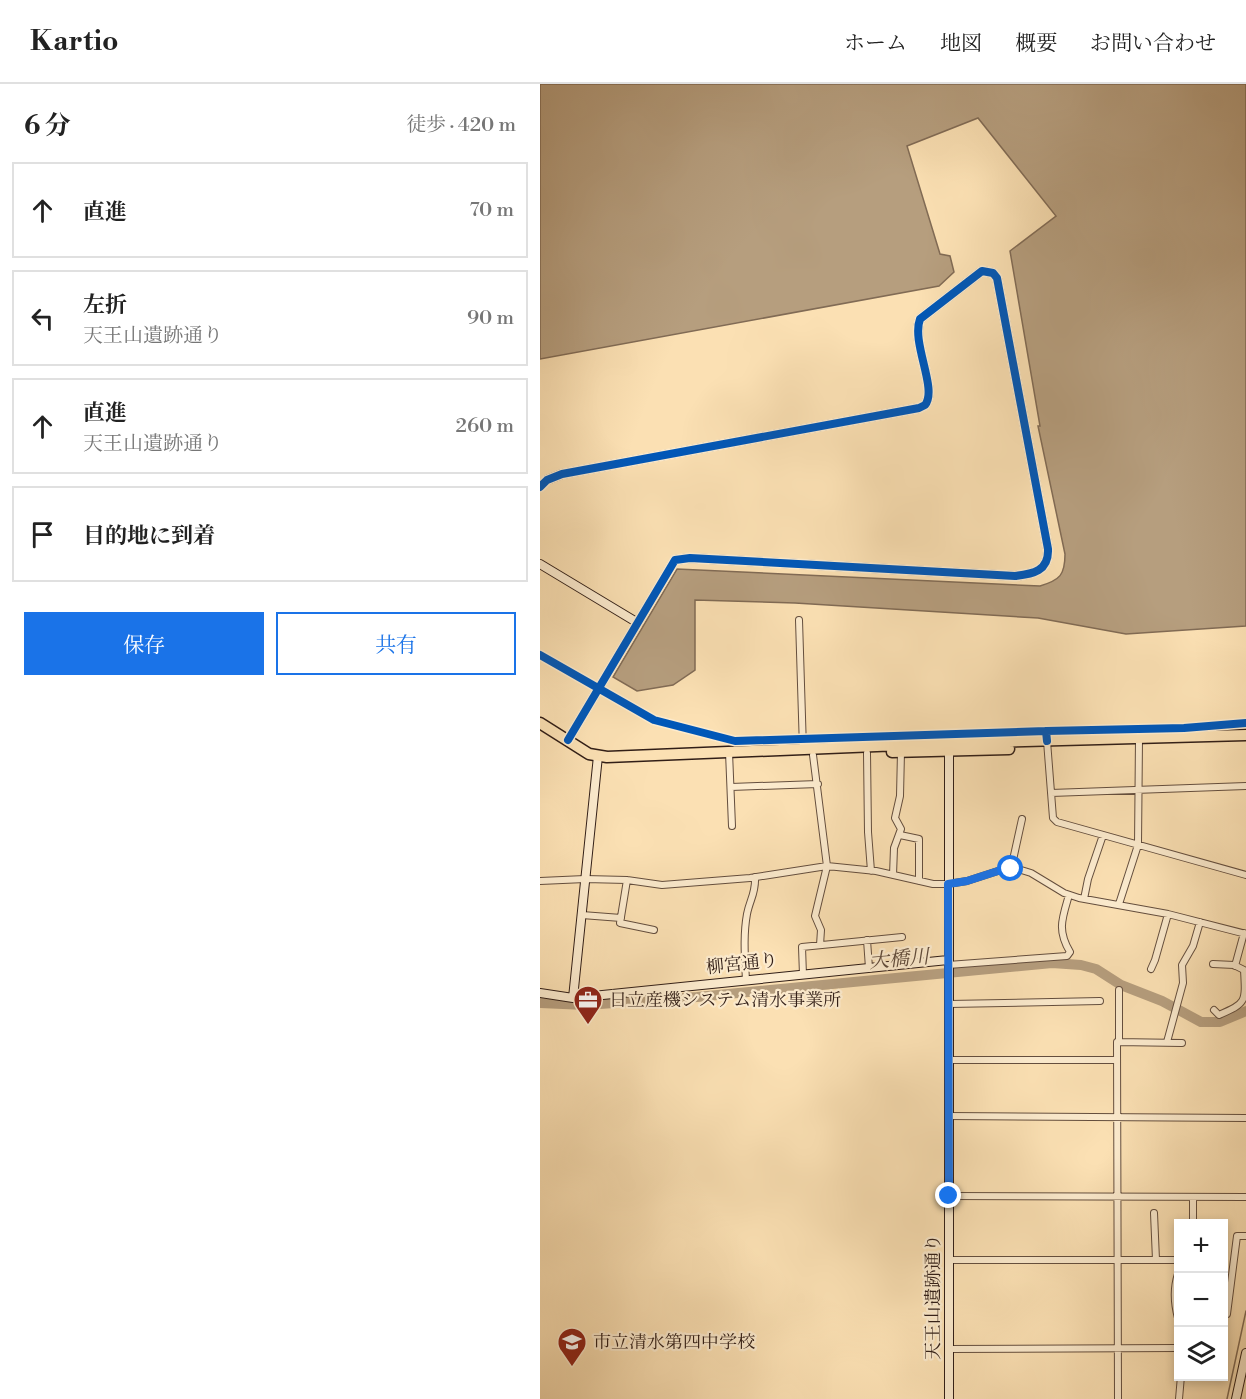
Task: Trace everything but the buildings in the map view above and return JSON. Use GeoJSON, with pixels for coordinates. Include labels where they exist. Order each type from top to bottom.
{"type":"FeatureCollection","features":[{"type":"Feature","properties":{"kind":"highway"},"geometry":{"type":"LineString","coordinates":[[540,723],[598,759]]}},
{"type":"Feature","properties":{"kind":"highway"},"geometry":{"type":"LineString","coordinates":[[540,731],[587,759],[813,755],[901,752],[949,747]]}},
{"type":"Feature","properties":{"kind":"highway"},"geometry":{"type":"LineString","coordinates":[[1139,742],[1246,735]]}},
{"type":"Feature","properties":{"kind":"highway"},"geometry":{"type":"LineString","coordinates":[[729,755],[803,748],[1246,742]]}},
{"type":"Feature","properties":{"kind":"street"},"geometry":{"type":"LineString","coordinates":[[540,487],[548,480],[562,474],[926,405],[930,395],[918,337],[920,319],[982,272],[993,273],[997,278],[1048,549],[1042,569],[1031,574],[1015,576],[681,558],[675,560],[568,740]]}},
{"type":"Feature","properties":{"kind":"street"},"geometry":{"type":"LineString","coordinates":[[540,564],[638,623]]}},
{"type":"Feature","properties":{"kind":"street"},"geometry":{"type":"LineString","coordinates":[[799,620],[803,748]]}},
{"type":"Feature","properties":{"kind":"street"},"geometry":{"type":"LineString","coordinates":[[1119,904],[1138,845],[1139,742]]}},
{"type":"Feature","properties":{"kind":"street"},"geometry":{"type":"LineString","coordinates":[[1047,745],[1053,818],[1057,822],[1246,875]]}},
{"type":"Feature","properties":{"kind":"street"},"geometry":{"type":"LineString","coordinates":[[949,747],[948,964],[1067,956],[1070,952],[1061,930],[1069,895]]}},
{"type":"Feature","properties":{"kind":"street"},"geometry":{"type":"LineString","coordinates":[[893,875],[894,848],[902,829],[895,818],[900,796],[901,752]]}},
{"type":"Feature","properties":{"kind":"street"},"geometry":{"type":"LineString","coordinates":[[867,753],[867,832],[871,870]]}},
{"type":"Feature","properties":{"kind":"street"},"geometry":{"type":"LineString","coordinates":[[729,755],[732,826]]}},
{"type":"Feature","properties":{"kind":"street"},"geometry":{"type":"LineString","coordinates":[[813,755],[827,866],[815,916],[821,930],[820,945]]}},
{"type":"Feature","properties":{"kind":"street"},"geometry":{"type":"LineString","coordinates":[[573,998],[598,759]]}},
{"type":"Feature","properties":{"kind":"street"},"geometry":{"type":"LineString","coordinates":[[731,787],[818,784]]}},
{"type":"Feature","properties":{"kind":"street"},"geometry":{"type":"LineString","coordinates":[[1051,793],[1246,786]]}},
{"type":"Feature","properties":{"kind":"street"},"geometry":{"type":"LineString","coordinates":[[1011,869],[1022,819]]}},
{"type":"Feature","properties":{"kind":"street"},"geometry":{"type":"LineString","coordinates":[[900,835],[919,839],[919,881]]}},
{"type":"Feature","properties":{"kind":"street"},"geometry":{"type":"LineString","coordinates":[[1084,899],[1088,879],[1103,835]]}},
{"type":"Feature","properties":{"kind":"street"},"geometry":{"type":"LineString","coordinates":[[540,881],[627,880],[662,885],[755,877],[827,866],[871,870],[919,881],[948,884],[1011,869],[1031,873],[1069,895],[1168,914],[1245,933],[1235,966]]}},
{"type":"Feature","properties":{"kind":"street"},"geometry":{"type":"LineString","coordinates":[[746,981],[744,942],[747,913],[756,889],[755,877]]}},
{"type":"Feature","properties":{"kind":"street"},"geometry":{"type":"LineString","coordinates":[[627,880],[620,923],[654,930]]}},
{"type":"Feature","properties":{"kind":"street"},"geometry":{"type":"LineString","coordinates":[[1151,969],[1168,914]]}},
{"type":"Feature","properties":{"kind":"street"},"geometry":{"type":"LineString","coordinates":[[582,915],[621,918]]}},
{"type":"Feature","properties":{"kind":"street"},"geometry":{"type":"LineString","coordinates":[[1167,1042],[1179,1004],[1183,983],[1182,965],[1193,946],[1200,922]]}},
{"type":"Feature","properties":{"kind":"street"},"geometry":{"type":"LineString","coordinates":[[803,975],[802,946],[902,937]]}},
{"type":"Feature","properties":{"kind":"street"},"geometry":{"type":"LineString","coordinates":[[867,940],[869,968]]}},
{"type":"Feature","properties":{"kind":"street","name":"柳宮通り"},"geometry":{"type":"LineString","coordinates":[[540,993],[573,998],[869,968],[948,964]]}},
{"type":"Feature","properties":{"kind":"street","name":"天王山遺跡通り"},"geometry":{"type":"LineString","coordinates":[[948,964],[949,1399]]}},
{"type":"Feature","properties":{"kind":"street"},"geometry":{"type":"LineString","coordinates":[[1214,964],[1235,966],[1244,970],[1244,1003],[1242,1006],[1219,1015],[1214,1010]]}},
{"type":"Feature","properties":{"kind":"street"},"geometry":{"type":"LineString","coordinates":[[1118,1399],[1117,1042],[1119,1042],[1119,990]]}},
{"type":"Feature","properties":{"kind":"street"},"geometry":{"type":"LineString","coordinates":[[949,1004],[1100,1001]]}},
{"type":"Feature","properties":{"kind":"street"},"geometry":{"type":"LineString","coordinates":[[1119,1042],[1182,1043]]}},
{"type":"Feature","properties":{"kind":"street"},"geometry":{"type":"LineString","coordinates":[[949,1060],[1117,1060]]}},
{"type":"Feature","properties":{"kind":"street"},"geometry":{"type":"LineString","coordinates":[[948,1116],[1246,1118]]}},
{"type":"Feature","properties":{"kind":"street"},"geometry":{"type":"LineString","coordinates":[[949,1196],[1246,1197]]}},
{"type":"Feature","properties":{"kind":"street"},"geometry":{"type":"LineString","coordinates":[[1193,1219],[1194,1197]]}},
{"type":"Feature","properties":{"kind":"street"},"geometry":{"type":"LineString","coordinates":[[1154,1213],[1156,1260]]}},
{"type":"Feature","properties":{"kind":"street"},"geometry":{"type":"LineString","coordinates":[[1228,1306],[1237,1236],[1246,1236]]}},
{"type":"Feature","properties":{"kind":"street"},"geometry":{"type":"LineString","coordinates":[[950,1260],[1174,1260]]}},
{"type":"Feature","properties":{"kind":"street"},"geometry":{"type":"LineString","coordinates":[[949,1349],[1174,1348]]}},
{"type":"Feature","properties":{"kind":"street"},"geometry":{"type":"LineString","coordinates":[[1236,1399],[1246,1353]]}},
{"type":"Feature","properties":{"kind":"street"},"geometry":{"type":"LineString","coordinates":[[1179,1399],[1181,1381]]}},
{"type":"Feature","properties":{"kind":"shaded area"},"geometry":{"type":"Polygon","coordinates":[[[540,84],[1246,84],[1246,626],[1126,634],[1038,618],[795,603],[695,600],[695,670],[673,685],[637,691],[613,677],[677,569],[1040,586],[1060,576],[1064,567],[1065,554],[1038,426],[1040,426],[1010,251],[1056,216],[978,118],[907,146],[940,254],[950,256],[954,272],[939,286],[540,359],[540,84]]]}},
{"type":"Feature","properties":{"kind":"waterway","name":"大橋川"},"geometry":{"type":"LineString","coordinates":[[540,1003],[586,1005],[697,997],[1052,963],[1081,965],[1096,969],[1121,985],[1162,1001],[1201,1022],[1220,1022],[1246,1011]]}},
{"type":"Feature","properties":{"kind":"waterway"},"geometry":{"type":"LineString","coordinates":[[1227,1399],[1246,1311]]}},
{"type":"Feature","properties":{"kind":"cycle path"},"geometry":{"type":"LineString","coordinates":[[540,487],[547,480],[562,474],[919,408],[925,405],[928,398],[927,377],[919,340],[920,319],[982,271],[993,273],[997,278],[1048,549],[1048,556],[1043,567],[1028,574],[1015,576],[690,558],[675,560],[568,740]]}},
{"type":"Feature","properties":{"kind":"cycle path"},"geometry":{"type":"LineString","coordinates":[[540,655],[654,720],[735,741],[1046,731]]}},
{"type":"Feature","properties":{"kind":"cycle path"},"geometry":{"type":"LineString","coordinates":[[1047,741],[1046,731],[1184,728],[1246,723]]}},
{"type":"Feature","properties":{"kind":"place","name":"日立産機システム清水事業所"},"geometry":{"type":"Point","coordinates":[588,1026]}},
{"type":"Feature","properties":{"kind":"place","name":"市立清水第四中学校"},"geometry":{"type":"Point","coordinates":[572,1368]}},
{"type":"Feature","properties":{"kind":"route"},"geometry":{"type":"LineString","coordinates":[[949,1196],[948,884],[1011,869]]}}]}
